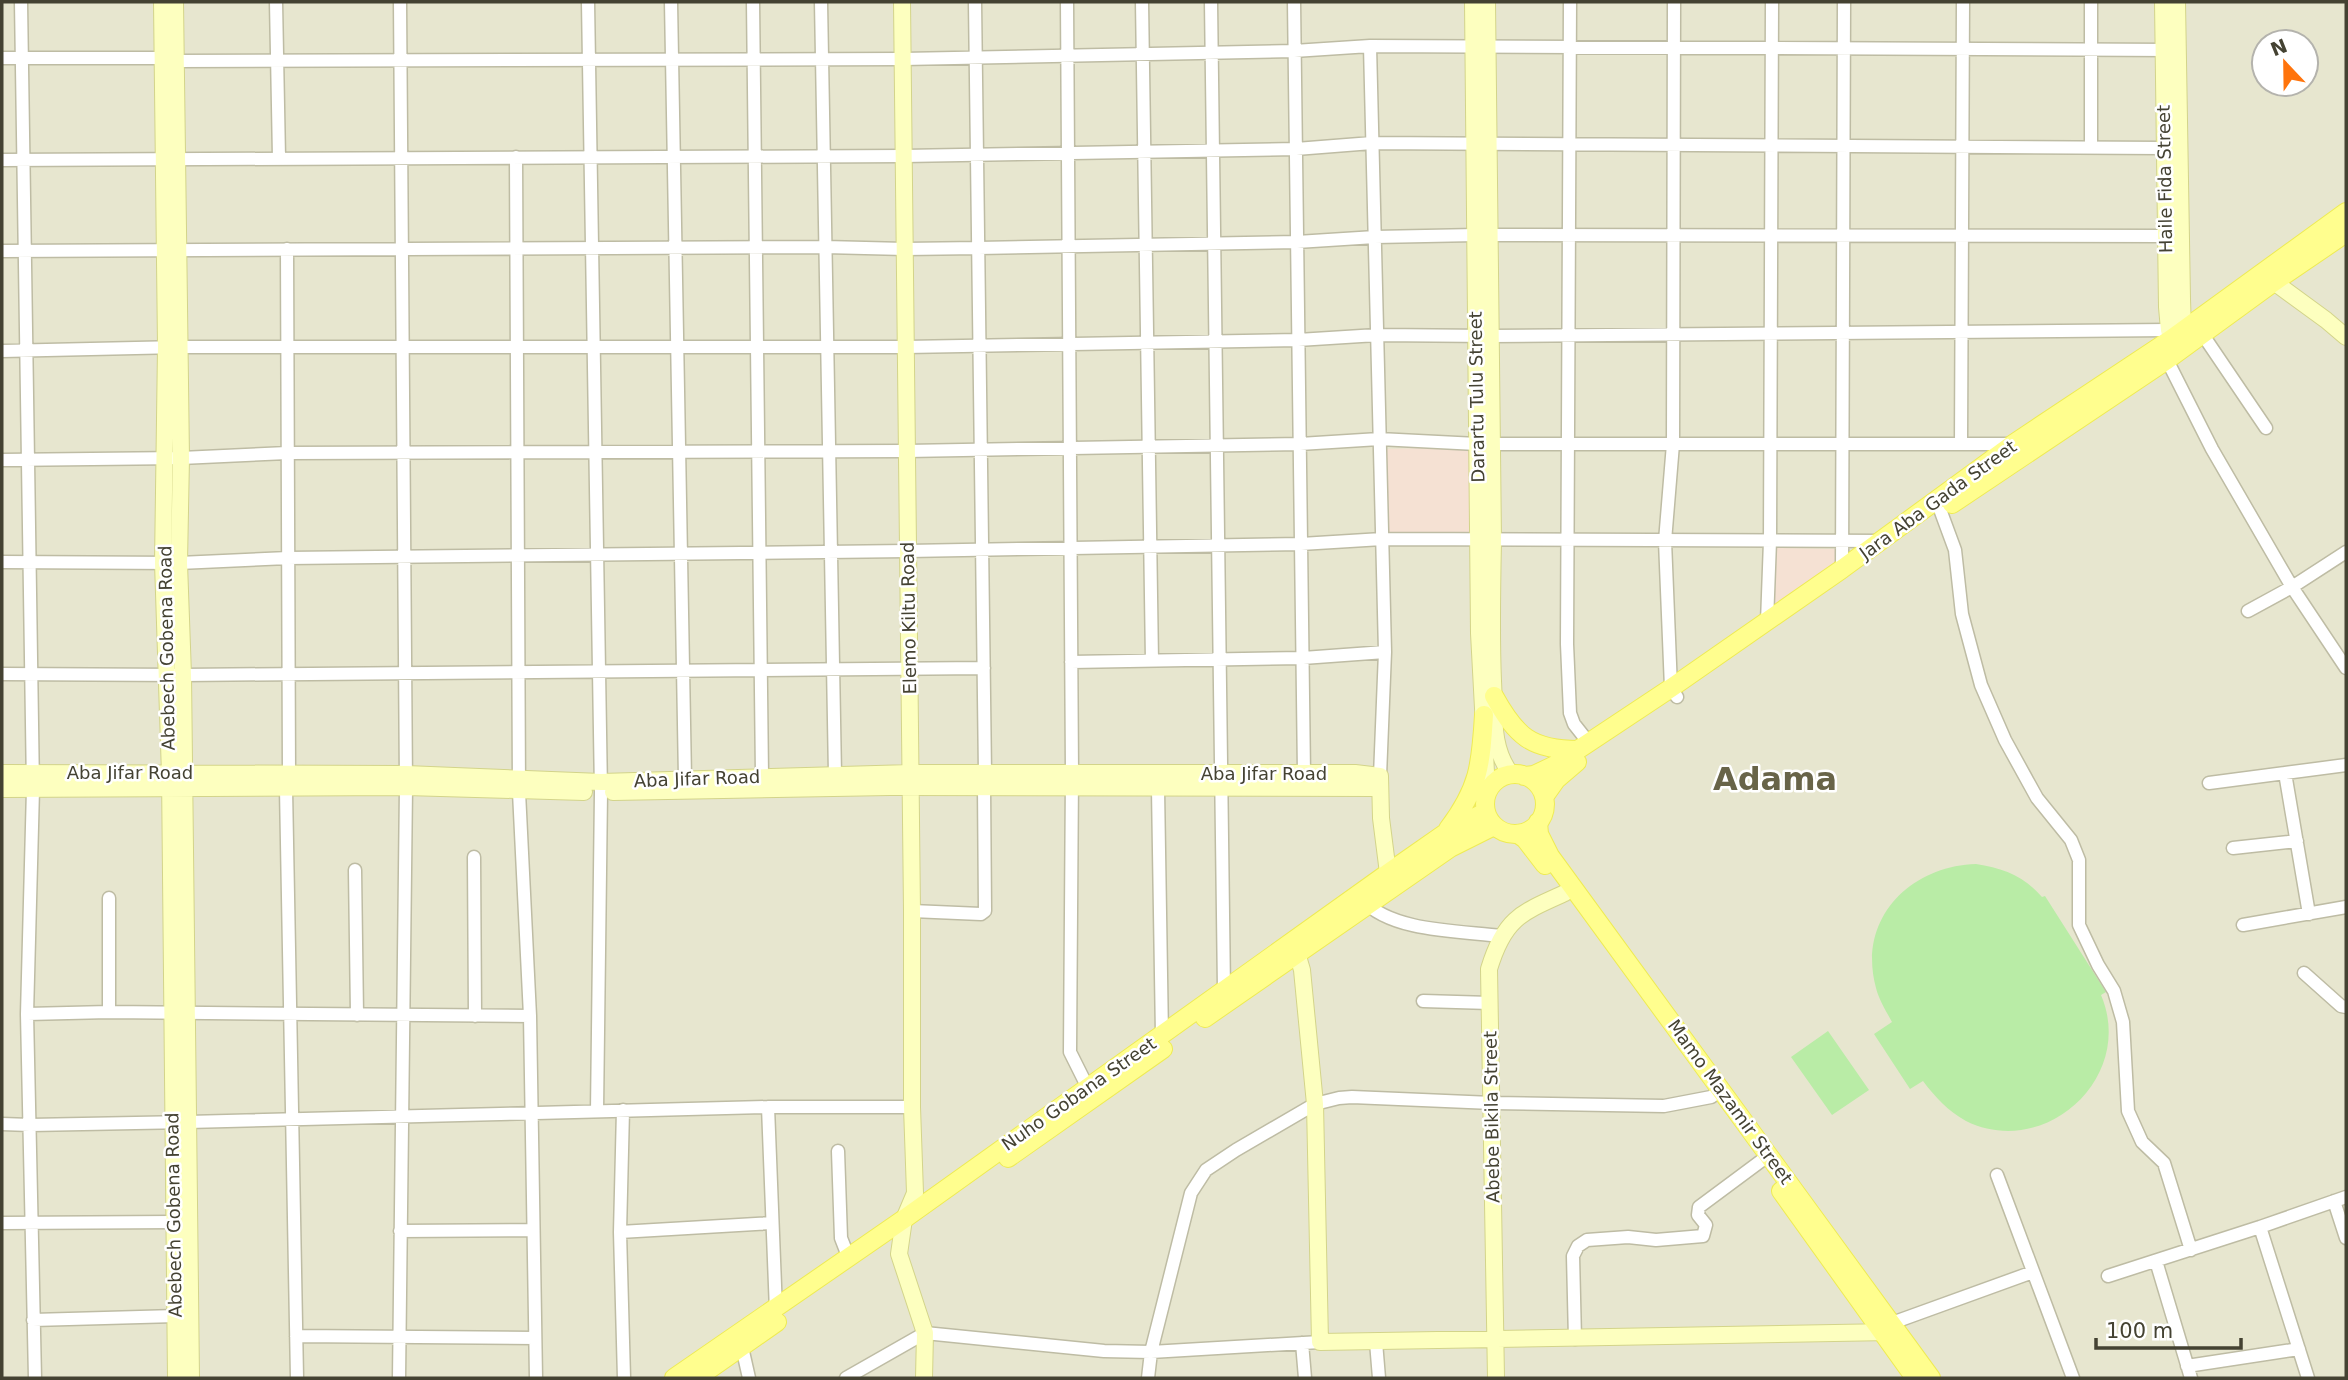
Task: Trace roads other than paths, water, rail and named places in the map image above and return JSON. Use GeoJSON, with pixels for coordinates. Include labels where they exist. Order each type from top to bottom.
{"type":"FeatureCollection","features":[{"type":"Feature","properties":{"kind":"main road","name":"Jara Aba Gada Street"},"geometry":{"type":"LineString","coordinates":[[1544,797],[1566,769],[1937,507],[2176,343],[2346,212]]}},
{"type":"Feature","properties":{"kind":"main road","name":"Jara Aba Gada Street"},"geometry":{"type":"LineString","coordinates":[[1518,775],[1545,771],[1674,693],[1767,622],[1937,507],[2013,444],[2176,343],[2203,335],[2346,233]]}},
{"type":"Feature","properties":{"kind":"main road"},"geometry":{"type":"LineString","coordinates":[[1494,696],[1508,721],[1523,736],[1549,748],[1583,747]]}},
{"type":"Feature","properties":{"kind":"main road"},"geometry":{"type":"LineString","coordinates":[[1484,715],[1477,779],[1452,839],[1497,839],[1545,857],[1550,808],[1566,769]]}},
{"type":"Feature","properties":{"kind":"main road"},"geometry":{"type":"LineString","coordinates":[[1518,775],[1533,780],[1540,788],[1544,797],[1544,810],[1538,822],[1529,830],[1518,834],[1505,832],[1490,819],[1485,803],[1487,792],[1497,780],[1518,775]]}},
{"type":"Feature","properties":{"kind":"main road","name":"Nuho Gobana Street"},"geometry":{"type":"LineString","coordinates":[[1363,900],[1388,873],[1490,819]]}},
{"type":"Feature","properties":{"kind":"main road","name":"Mamo Mazamir Street"},"geometry":{"type":"LineString","coordinates":[[1538,822],[1545,857]]}},
{"type":"Feature","properties":{"kind":"main road","name":"Mamo Mazamir Street"},"geometry":{"type":"LineString","coordinates":[[1518,834],[1545,857],[1716,1093],[1891,1329],[1931,1378]]}},
{"type":"Feature","properties":{"kind":"main road","name":"Nuho Gobana Street"},"geometry":{"type":"LineString","coordinates":[[674,1378],[776,1315],[1452,839]]}},
{"type":"Feature","properties":{"kind":"main road","name":"Nuho Gobana Street"},"geometry":{"type":"LineString","coordinates":[[1090,1092],[1224,990],[1294,948]]}},
{"type":"Feature","properties":{"kind":"main road","name":"Nuho Gobana Street"},"geometry":{"type":"LineString","coordinates":[[697,1378],[742,1347],[776,1315],[848,1256],[902,1225]]}},
{"type":"Feature","properties":{"kind":"main road","name":"Mamo Mazamir Street"},"geometry":{"type":"LineString","coordinates":[[1891,1329],[1915,1378]]}},
{"type":"Feature","properties":{"kind":"street"},"geometry":{"type":"LineString","coordinates":[[21,2],[32,781],[27,1014],[36,1378]]}},
{"type":"Feature","properties":{"kind":"street","name":"Abebech Gobena Road"},"geometry":{"type":"LineString","coordinates":[[162,2],[169,60],[173,347],[172,563],[180,1122],[191,1378]]}},
{"type":"Feature","properties":{"kind":"street","name":"Abebech Gobena Road"},"geometry":{"type":"LineString","coordinates":[[169,60],[175,2]]}},
{"type":"Feature","properties":{"kind":"street"},"geometry":{"type":"LineString","coordinates":[[276,2],[279,158]]}},
{"type":"Feature","properties":{"kind":"street"},"geometry":{"type":"LineString","coordinates":[[399,1378],[406,781],[400,2]]}},
{"type":"Feature","properties":{"kind":"street"},"geometry":{"type":"LineString","coordinates":[[588,2],[601,787],[597,1111]]}},
{"type":"Feature","properties":{"kind":"street"},"geometry":{"type":"LineString","coordinates":[[671,2],[685,779]]}},
{"type":"Feature","properties":{"kind":"street"},"geometry":{"type":"LineString","coordinates":[[753,2],[762,776]]}},
{"type":"Feature","properties":{"kind":"street"},"geometry":{"type":"LineString","coordinates":[[821,2],[835,775]]}},
{"type":"Feature","properties":{"kind":"street","name":"Elemo Kiltu Road"},"geometry":{"type":"LineString","coordinates":[[902,2],[915,1193],[902,1225]]}},
{"type":"Feature","properties":{"kind":"street"},"geometry":{"type":"LineString","coordinates":[[912,911],[981,914],[985,911],[975,2]]}},
{"type":"Feature","properties":{"kind":"street"},"geometry":{"type":"LineString","coordinates":[[1067,2],[1072,781],[1070,1052],[1090,1092]]}},
{"type":"Feature","properties":{"kind":"street"},"geometry":{"type":"LineString","coordinates":[[1142,2],[1152,661]]}},
{"type":"Feature","properties":{"kind":"street"},"geometry":{"type":"LineString","coordinates":[[1211,2],[1224,990]]}},
{"type":"Feature","properties":{"kind":"street"},"geometry":{"type":"LineString","coordinates":[[1294,2],[1304,774]]}},
{"type":"Feature","properties":{"kind":"street","name":"Darartu Tulu Street"},"geometry":{"type":"LineString","coordinates":[[1474,2],[1481,48]]}},
{"type":"Feature","properties":{"kind":"street","name":"Darartu Tulu Street"},"geometry":{"type":"LineString","coordinates":[[1487,2],[1481,48],[1486,541],[1494,732],[1500,753],[1518,775]]}},
{"type":"Feature","properties":{"kind":"street"},"geometry":{"type":"LineString","coordinates":[[1570,2],[1567,644],[1570,713],[1583,747]]}},
{"type":"Feature","properties":{"kind":"street"},"geometry":{"type":"LineString","coordinates":[[1674,2],[1672,444],[1665,541],[1674,693]]}},
{"type":"Feature","properties":{"kind":"street"},"geometry":{"type":"LineString","coordinates":[[1767,622],[1770,541],[1772,2]]}},
{"type":"Feature","properties":{"kind":"street"},"geometry":{"type":"LineString","coordinates":[[1842,569],[1844,2]]}},
{"type":"Feature","properties":{"kind":"street"},"geometry":{"type":"LineString","coordinates":[[1961,444],[1963,2]]}},
{"type":"Feature","properties":{"kind":"street"},"geometry":{"type":"LineString","coordinates":[[2091,2],[2091,148]]}},
{"type":"Feature","properties":{"kind":"street","name":"Haile Fida Street"},"geometry":{"type":"LineString","coordinates":[[2163,2],[2169,50],[2176,343]]}},
{"type":"Feature","properties":{"kind":"street","name":"Haile Fida Street"},"geometry":{"type":"LineString","coordinates":[[2176,343],[2167,236],[2164,148],[2169,50],[2177,2]]}},
{"type":"Feature","properties":{"kind":"street"},"geometry":{"type":"LineString","coordinates":[[2,58],[277,61],[903,59],[1294,51],[1370,46],[2169,50]]}},
{"type":"Feature","properties":{"kind":"street"},"geometry":{"type":"LineString","coordinates":[[1370,46],[1384,652],[1380,782],[1388,873]]}},
{"type":"Feature","properties":{"kind":"street"},"geometry":{"type":"LineString","coordinates":[[2,160],[904,156],[1482,143],[2164,148]]}},
{"type":"Feature","properties":{"kind":"street"},"geometry":{"type":"LineString","coordinates":[[516,157],[517,673],[519,786],[530,1016],[536,1378]]}},
{"type":"Feature","properties":{"kind":"street"},"geometry":{"type":"LineString","coordinates":[[2,251],[675,247],[905,249],[1297,242],[1483,235],[2167,236]]}},
{"type":"Feature","properties":{"kind":"street"},"geometry":{"type":"LineString","coordinates":[[286,249],[287,781],[297,1378]]}},
{"type":"Feature","properties":{"kind":"street"},"geometry":{"type":"LineString","coordinates":[[2274,282],[2346,337]]}},
{"type":"Feature","properties":{"kind":"street"},"geometry":{"type":"LineString","coordinates":[[2,351],[173,347],[906,347],[1298,340],[1377,335],[1484,337],[1961,332],[2176,343],[2212,449],[2292,587],[2346,668]]}},
{"type":"Feature","properties":{"kind":"street"},"geometry":{"type":"LineString","coordinates":[[2203,335],[2266,428]]}},
{"type":"Feature","properties":{"kind":"street"},"geometry":{"type":"LineString","coordinates":[[2,460],[173,459],[287,453],[981,450],[1300,444],[1379,439],[1485,444],[2013,444]]}},
{"type":"Feature","properties":{"kind":"street"},"geometry":{"type":"LineString","coordinates":[[1937,507],[1955,550],[1962,614],[1981,685],[2005,740],[2037,798],[2071,840],[2079,859],[2079,925],[2114,991],[2123,1022],[2129,1111],[2142,1142],[2164,1163],[2191,1250]]}},
{"type":"Feature","properties":{"kind":"street"},"geometry":{"type":"LineString","coordinates":[[2,562],[172,563],[288,558],[982,550],[1301,544],[1382,539],[1883,541]]}},
{"type":"Feature","properties":{"kind":"street","name":"Darartu Tulu Street"},"geometry":{"type":"LineString","coordinates":[[1486,541],[1479,633],[1487,792]]}},
{"type":"Feature","properties":{"kind":"street"},"geometry":{"type":"LineString","coordinates":[[2248,611],[2292,587],[2346,552]]}},
{"type":"Feature","properties":{"kind":"street"},"geometry":{"type":"LineString","coordinates":[[1071,662],[1303,658],[1384,652]]}},
{"type":"Feature","properties":{"kind":"street"},"geometry":{"type":"LineString","coordinates":[[2,674],[288,675],[984,668]]}},
{"type":"Feature","properties":{"kind":"street"},"geometry":{"type":"LineString","coordinates":[[2209,783],[2346,765]]}},
{"type":"Feature","properties":{"kind":"street","name":"Aba Jifar Road"},"geometry":{"type":"LineString","coordinates":[[2,773],[32,781],[406,781],[601,787],[911,780],[1380,782]]}},
{"type":"Feature","properties":{"kind":"street","name":"Aba Jifar Road"},"geometry":{"type":"LineString","coordinates":[[1072,781],[1158,789],[1304,774],[1355,773],[1380,782]]}},
{"type":"Feature","properties":{"kind":"street"},"geometry":{"type":"LineString","coordinates":[[2285,773],[2309,914]]}},
{"type":"Feature","properties":{"kind":"street","name":"Aba Jifar Road"},"geometry":{"type":"LineString","coordinates":[[601,787],[685,779],[762,776],[835,775],[911,780]]}},
{"type":"Feature","properties":{"kind":"street","name":"Aba Jifar Road"},"geometry":{"type":"LineString","coordinates":[[2,789],[32,781]]}},
{"type":"Feature","properties":{"kind":"street"},"geometry":{"type":"LineString","coordinates":[[1158,789],[1161,1036]]}},
{"type":"Feature","properties":{"kind":"street"},"geometry":{"type":"LineString","coordinates":[[2233,848],[2297,841]]}},
{"type":"Feature","properties":{"kind":"street"},"geometry":{"type":"LineString","coordinates":[[474,857],[475,1016]]}},
{"type":"Feature","properties":{"kind":"street"},"geometry":{"type":"LineString","coordinates":[[355,870],[357,1015]]}},
{"type":"Feature","properties":{"kind":"street"},"geometry":{"type":"LineString","coordinates":[[109,898],[109,1013]]}},
{"type":"Feature","properties":{"kind":"street"},"geometry":{"type":"LineString","coordinates":[[1363,900],[1395,920],[1421,927],[1502,936]]}},
{"type":"Feature","properties":{"kind":"street","name":"Abebe Bikila Street"},"geometry":{"type":"LineString","coordinates":[[1496,1378],[1489,969],[1497,943],[1509,924],[1533,907],[1574,900]]}},
{"type":"Feature","properties":{"kind":"street"},"geometry":{"type":"LineString","coordinates":[[2243,925],[2346,907]]}},
{"type":"Feature","properties":{"kind":"street"},"geometry":{"type":"LineString","coordinates":[[1294,948],[1302,970],[1315,1104],[1320,1342]]}},
{"type":"Feature","properties":{"kind":"street"},"geometry":{"type":"LineString","coordinates":[[2304,973],[2346,1007]]}},
{"type":"Feature","properties":{"kind":"street"},"geometry":{"type":"LineString","coordinates":[[1423,1001],[1490,1003]]}},
{"type":"Feature","properties":{"kind":"street"},"geometry":{"type":"LineString","coordinates":[[27,1014],[530,1016]]}},
{"type":"Feature","properties":{"kind":"street"},"geometry":{"type":"LineString","coordinates":[[1148,1378],[1151,1352],[1191,1193],[1206,1170],[1315,1104],[1352,1097],[1664,1106],[1716,1093]]}},
{"type":"Feature","properties":{"kind":"street"},"geometry":{"type":"LineString","coordinates":[[2,1124],[768,1107],[912,1107]]}},
{"type":"Feature","properties":{"kind":"street"},"geometry":{"type":"LineString","coordinates":[[768,1107],[776,1315]]}},
{"type":"Feature","properties":{"kind":"street"},"geometry":{"type":"LineString","coordinates":[[623,1110],[620,1232],[624,1378]]}},
{"type":"Feature","properties":{"kind":"street","name":"Abebech Gobena Road"},"geometry":{"type":"LineString","coordinates":[[176,1378],[175,1222],[180,1122]]}},
{"type":"Feature","properties":{"kind":"street"},"geometry":{"type":"LineString","coordinates":[[838,1151],[841,1238],[848,1256]]}},
{"type":"Feature","properties":{"kind":"street"},"geometry":{"type":"LineString","coordinates":[[1574,1339],[1573,1256],[1578,1246],[1587,1240],[1628,1237],[1656,1240],[1703,1236],[1706,1225],[1698,1215],[1699,1207],[1765,1159]]}},
{"type":"Feature","properties":{"kind":"street"},"geometry":{"type":"LineString","coordinates":[[1997,1175],[2073,1378]]}},
{"type":"Feature","properties":{"kind":"street"},"geometry":{"type":"LineString","coordinates":[[2108,1276],[2340,1199],[2346,1238]]}},
{"type":"Feature","properties":{"kind":"street"},"geometry":{"type":"LineString","coordinates":[[2,1223],[175,1222]]}},
{"type":"Feature","properties":{"kind":"street"},"geometry":{"type":"LineString","coordinates":[[620,1232],[771,1223]]}},
{"type":"Feature","properties":{"kind":"street"},"geometry":{"type":"LineString","coordinates":[[902,1225],[899,1254],[901,1264],[925,1333],[924,1378]]}},
{"type":"Feature","properties":{"kind":"street"},"geometry":{"type":"LineString","coordinates":[[2260,1227],[2308,1378]]}},
{"type":"Feature","properties":{"kind":"street"},"geometry":{"type":"LineString","coordinates":[[400,1231],[533,1230]]}},
{"type":"Feature","properties":{"kind":"street"},"geometry":{"type":"LineString","coordinates":[[2156,1261],[2189,1372],[2299,1349]]}},
{"type":"Feature","properties":{"kind":"street"},"geometry":{"type":"LineString","coordinates":[[846,1378],[925,1333],[1104,1351],[1151,1352],[1320,1342],[1574,1339],[1891,1329],[2033,1272]]}},
{"type":"Feature","properties":{"kind":"street"},"geometry":{"type":"LineString","coordinates":[[33,1320],[176,1316]]}},
{"type":"Feature","properties":{"kind":"street"},"geometry":{"type":"LineString","coordinates":[[296,1336],[535,1338]]}},
{"type":"Feature","properties":{"kind":"street"},"geometry":{"type":"LineString","coordinates":[[1376,1342],[1380,1378]]}},
{"type":"Feature","properties":{"kind":"street"},"geometry":{"type":"LineString","coordinates":[[1302,1343],[1306,1378]]}},
{"type":"Feature","properties":{"kind":"street"},"geometry":{"type":"LineString","coordinates":[[742,1347],[749,1378]]}},
{"type":"Feature","properties":{"kind":"district","name":"Adama"},"geometry":{"type":"Point","coordinates":[1775,779]}}]}
